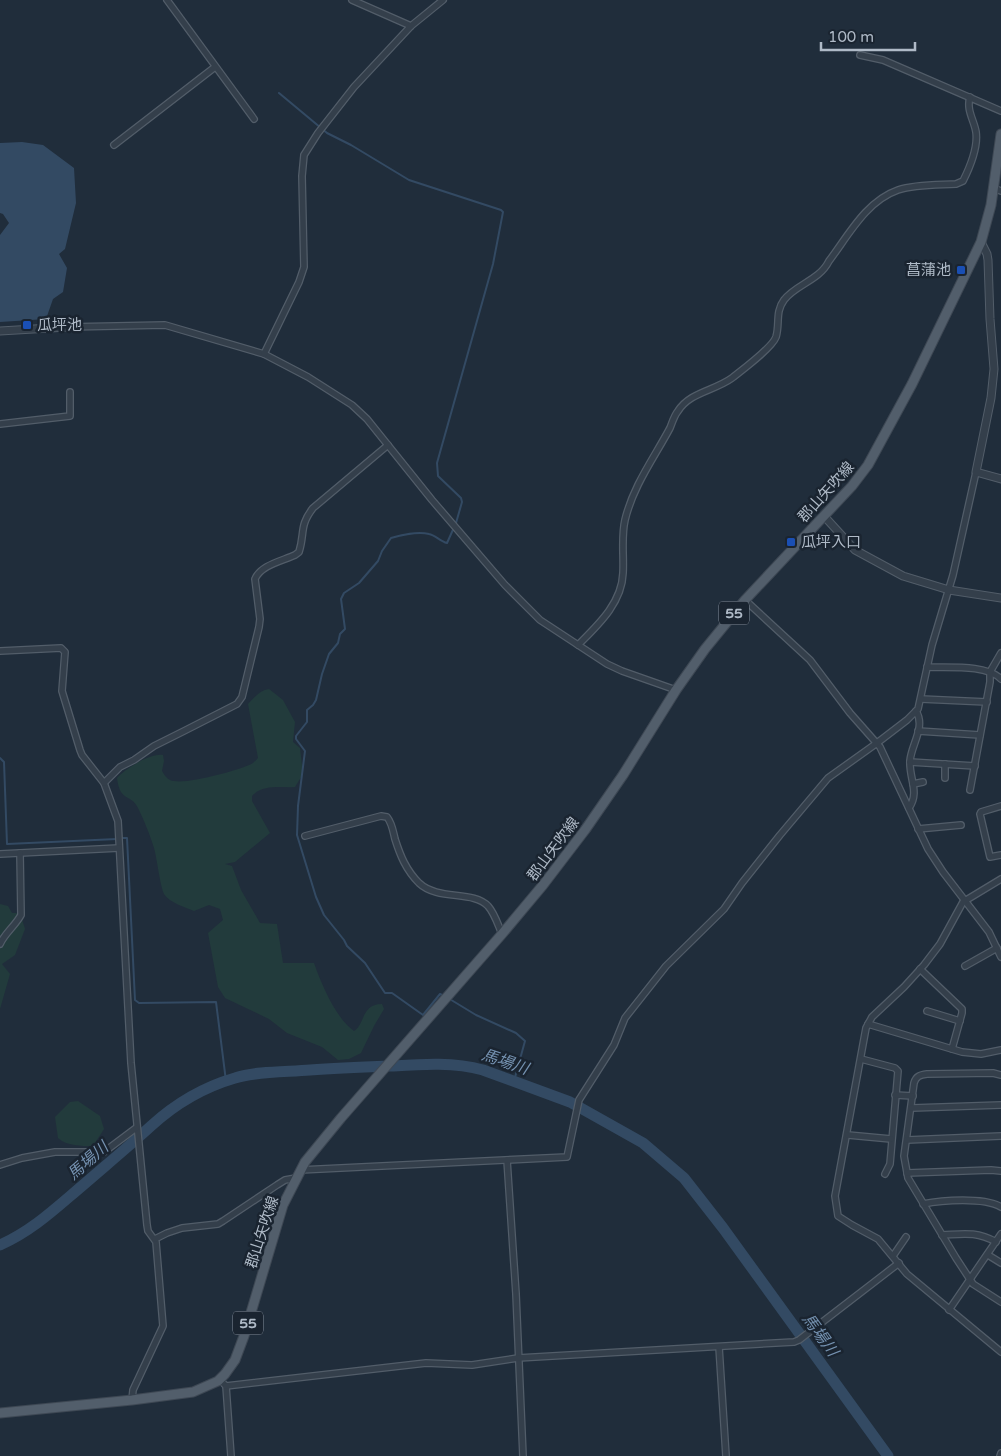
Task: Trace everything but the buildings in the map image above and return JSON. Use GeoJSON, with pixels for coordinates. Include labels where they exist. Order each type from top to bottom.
{"type":"FeatureCollection","features":[{"type":"Feature","properties":{"kind":"main road","name":"郡山矢吹線"},"geometry":{"type":"LineString","coordinates":[[0,1414],[193,1392],[223,1383],[240,1349],[283,1205],[298,1174],[322,1140],[543,885],[585,830],[623,775],[676,690],[705,649],[745,600],[852,486],[868,465],[912,384],[981,242],[997,190],[1001,134]]}},
{"type":"Feature","properties":{"kind":"street"},"geometry":{"type":"LineString","coordinates":[[167,0],[254,118]]}},
{"type":"Feature","properties":{"kind":"street"},"geometry":{"type":"LineString","coordinates":[[352,0],[411,26]]}},
{"type":"Feature","properties":{"kind":"street"},"geometry":{"type":"LineString","coordinates":[[264,354],[300,282],[304,267],[302,176],[304,155],[336,108],[411,26],[443,0]]}},
{"type":"Feature","properties":{"kind":"street"},"geometry":{"type":"LineString","coordinates":[[860,56],[883,60],[1001,111]]}},
{"type":"Feature","properties":{"kind":"street"},"geometry":{"type":"LineString","coordinates":[[114,145],[215,67]]}},
{"type":"Feature","properties":{"kind":"street"},"geometry":{"type":"LineString","coordinates":[[578,645],[611,608],[617,597],[622,582],[624,523],[628,509],[639,482],[678,411],[692,398],[730,379],[772,344],[777,333],[779,307],[783,301],[791,292],[824,270],[864,214],[879,200],[900,190],[956,184],[963,180],[975,147],[976,137],[970,112],[970,97]]}},
{"type":"Feature","properties":{"kind":"street"},"geometry":{"type":"LineString","coordinates":[[155,1239],[190,1226],[218,1224],[285,1180],[298,1174],[567,1157],[579,1100],[614,1045],[625,1018],[666,966],[724,910],[742,883],[828,778],[907,720],[919,707],[932,645],[949,590],[991,398],[994,369],[988,260],[981,242]]}},
{"type":"Feature","properties":{"kind":"street"},"geometry":{"type":"LineString","coordinates":[[0,330],[165,325],[264,354],[308,377],[352,405],[367,419],[432,500],[520,601],[540,620],[595,657],[622,671],[676,690]]}},
{"type":"Feature","properties":{"kind":"street"},"geometry":{"type":"LineString","coordinates":[[0,424],[70,416],[70,392]]}},
{"type":"Feature","properties":{"kind":"street"},"geometry":{"type":"LineString","coordinates":[[104,783],[120,767],[154,746],[237,704],[242,696],[260,619],[255,579],[257,575],[263,569],[299,552],[302,527],[308,514],[388,445]]}},
{"type":"Feature","properties":{"kind":"street"},"geometry":{"type":"LineString","coordinates":[[976,472],[1001,479]]}},
{"type":"Feature","properties":{"kind":"street"},"geometry":{"type":"LineString","coordinates":[[824,516],[863,555],[903,576],[949,590],[1001,598]]}},
{"type":"Feature","properties":{"kind":"street"},"geometry":{"type":"LineString","coordinates":[[745,600],[810,660],[850,713],[877,743],[928,849],[943,872],[989,932],[1001,957]]}},
{"type":"Feature","properties":{"kind":"street"},"geometry":{"type":"LineString","coordinates":[[1,651],[61,648],[65,652],[65,669],[62,682],[63,696],[82,756],[104,783],[117,819],[131,1063],[137,1130],[146,1225],[148,1231],[155,1239],[163,1326],[133,1390],[132,1400]]}},
{"type":"Feature","properties":{"kind":"street"},"geometry":{"type":"LineString","coordinates":[[970,790],[987,702],[990,672],[1001,652]]}},
{"type":"Feature","properties":{"kind":"street"},"geometry":{"type":"LineString","coordinates":[[927,667],[990,672],[997,674],[1001,679]]}},
{"type":"Feature","properties":{"kind":"street"},"geometry":{"type":"LineString","coordinates":[[921,699],[987,702]]}},
{"type":"Feature","properties":{"kind":"street"},"geometry":{"type":"LineString","coordinates":[[909,808],[914,798],[910,762],[918,731],[919,716],[916,711]]}},
{"type":"Feature","properties":{"kind":"street"},"geometry":{"type":"LineString","coordinates":[[918,731],[980,735]]}},
{"type":"Feature","properties":{"kind":"street"},"geometry":{"type":"LineString","coordinates":[[910,762],[975,766]]}},
{"type":"Feature","properties":{"kind":"street"},"geometry":{"type":"LineString","coordinates":[[945,764],[945,778]]}},
{"type":"Feature","properties":{"kind":"street"},"geometry":{"type":"LineString","coordinates":[[913,784],[923,782]]}},
{"type":"Feature","properties":{"kind":"street"},"geometry":{"type":"LineString","coordinates":[[1001,806],[981,812],[980,814],[990,856],[1001,855]]}},
{"type":"Feature","properties":{"kind":"street"},"geometry":{"type":"LineString","coordinates":[[305,836],[381,816],[387,817],[401,858],[418,881],[430,889],[448,896],[480,900],[492,913],[502,934]]}},
{"type":"Feature","properties":{"kind":"street"},"geometry":{"type":"LineString","coordinates":[[918,829],[961,825]]}},
{"type":"Feature","properties":{"kind":"street"},"geometry":{"type":"LineString","coordinates":[[0,854],[119,848]]}},
{"type":"Feature","properties":{"kind":"street"},"geometry":{"type":"LineString","coordinates":[[0,944],[2,939],[18,921],[22,910],[20,853]]}},
{"type":"Feature","properties":{"kind":"street"},"geometry":{"type":"LineString","coordinates":[[1001,879],[965,899],[940,944],[904,987],[872,1017],[868,1024],[835,1196],[838,1216],[852,1226],[878,1239],[907,1274],[1001,1352]]}},
{"type":"Feature","properties":{"kind":"street"},"geometry":{"type":"LineString","coordinates":[[966,966],[997,948]]}},
{"type":"Feature","properties":{"kind":"street"},"geometry":{"type":"LineString","coordinates":[[920,969],[960,1006],[962,1013],[952,1049]]}},
{"type":"Feature","properties":{"kind":"street"},"geometry":{"type":"LineString","coordinates":[[927,1011],[960,1020]]}},
{"type":"Feature","properties":{"kind":"street"},"geometry":{"type":"LineString","coordinates":[[868,1024],[962,1052],[975,1052],[979,1054],[1001,1050]]}},
{"type":"Feature","properties":{"kind":"street"},"geometry":{"type":"LineString","coordinates":[[861,1059],[895,1068],[898,1071],[890,1164],[885,1174]]}},
{"type":"Feature","properties":{"kind":"street"},"geometry":{"type":"LineString","coordinates":[[1001,1074],[920,1075],[914,1083],[904,1156],[907,1173],[923,1204],[970,1280],[973,1284],[1001,1302]]}},
{"type":"Feature","properties":{"kind":"street"},"geometry":{"type":"LineString","coordinates":[[895,1095],[913,1096]]}},
{"type":"Feature","properties":{"kind":"street"},"geometry":{"type":"LineString","coordinates":[[912,1108],[1001,1105]]}},
{"type":"Feature","properties":{"kind":"street"},"geometry":{"type":"LineString","coordinates":[[0,1165],[22,1158],[55,1152],[104,1152],[137,1130]]}},
{"type":"Feature","properties":{"kind":"street"},"geometry":{"type":"LineString","coordinates":[[848,1134],[891,1140]]}},
{"type":"Feature","properties":{"kind":"street"},"geometry":{"type":"LineString","coordinates":[[907,1140],[1001,1136]]}},
{"type":"Feature","properties":{"kind":"street"},"geometry":{"type":"LineString","coordinates":[[507,1160],[516,1294],[523,1456]]}},
{"type":"Feature","properties":{"kind":"street"},"geometry":{"type":"LineString","coordinates":[[907,1173],[1001,1171]]}},
{"type":"Feature","properties":{"kind":"street"},"geometry":{"type":"LineString","coordinates":[[923,1204],[977,1200],[992,1202],[1001,1207]]}},
{"type":"Feature","properties":{"kind":"street"},"geometry":{"type":"LineString","coordinates":[[942,1235],[975,1233],[996,1242]]}},
{"type":"Feature","properties":{"kind":"street"},"geometry":{"type":"LineString","coordinates":[[949,1310],[1001,1234]]}},
{"type":"Feature","properties":{"kind":"street"},"geometry":{"type":"LineString","coordinates":[[893,1256],[906,1237]]}},
{"type":"Feature","properties":{"kind":"street"},"geometry":{"type":"LineString","coordinates":[[988,1255],[1001,1263]]}},
{"type":"Feature","properties":{"kind":"street"},"geometry":{"type":"LineString","coordinates":[[231,1456],[223,1383],[426,1364],[472,1365],[518,1358],[788,1342],[799,1340],[899,1263]]}},
{"type":"Feature","properties":{"kind":"street"},"geometry":{"type":"LineString","coordinates":[[719,1346],[726,1456]]}},
{"type":"Feature","properties":{"kind":"green space"},"geometry":{"type":"Polygon","coordinates":[[[269,689],[283,700],[295,722],[293,742],[300,748],[303,774],[295,787],[266,788],[252,796],[252,801],[270,833],[235,862],[225,864],[232,866],[241,890],[260,923],[277,924],[283,963],[314,963],[330,1000],[347,1025],[354,1031],[370,1007],[382,1004],[384,1009],[361,1053],[349,1059],[338,1060],[322,1047],[287,1033],[269,1019],[225,998],[218,987],[208,933],[223,920],[220,909],[209,905],[194,911],[174,902],[164,894],[154,848],[145,823],[135,803],[123,795],[118,786],[117,778],[138,762],[151,756],[163,755],[162,771],[164,775],[170,780],[177,781],[209,777],[252,764],[258,758],[248,704],[260,693],[269,689]]]}},
{"type":"Feature","properties":{"kind":"green space"},"geometry":{"type":"Polygon","coordinates":[[[0,904],[8,906],[12,913],[20,913],[25,929],[15,955],[2,964],[10,974],[0,1009],[0,904]]]}},
{"type":"Feature","properties":{"kind":"green space"},"geometry":{"type":"Polygon","coordinates":[[[78,1101],[100,1116],[104,1129],[93,1146],[70,1144],[58,1138],[55,1117],[70,1102],[78,1101]]]}},
{"type":"Feature","properties":{"kind":"water","name":"瓜坪池"},"geometry":{"type":"Polygon","coordinates":[[[22,142],[43,145],[74,168],[76,203],[65,249],[59,254],[67,268],[63,292],[53,299],[46,319],[0,322],[0,235],[9,223],[3,214],[0,213],[0,143],[22,142]]]}},
{"type":"Feature","properties":{"kind":"waterway"},"geometry":{"type":"LineString","coordinates":[[279,93],[327,133],[351,145],[409,180],[503,212],[493,264],[437,463],[438,476],[461,498],[462,502],[456,523],[447,543],[424,533],[391,538],[378,561],[359,583],[344,593],[341,599],[345,629],[340,634],[338,643],[329,654],[316,700],[307,710],[307,722],[296,736],[296,739],[305,751],[298,806],[297,835],[316,897],[324,915],[347,946],[365,963],[385,993],[392,993],[423,1015],[440,994],[444,996]]}},
{"type":"Feature","properties":{"kind":"waterway"},"geometry":{"type":"LineString","coordinates":[[0,758],[4,762],[7,844],[117,839]]}},
{"type":"Feature","properties":{"kind":"waterway"},"geometry":{"type":"LineString","coordinates":[[122,838],[127,838],[135,1000],[139,1003],[216,1002],[226,1081]]}},
{"type":"Feature","properties":{"kind":"waterway"},"geometry":{"type":"LineString","coordinates":[[448,998],[476,1015],[516,1033],[525,1041],[514,1081]]}},
{"type":"Feature","properties":{"kind":"waterway","name":"馬場川"},"geometry":{"type":"LineString","coordinates":[[0,1245],[23,1233],[63,1203],[170,1110],[201,1091],[223,1082],[262,1073],[439,1064],[472,1067],[570,1102],[643,1143],[684,1178],[723,1228],[888,1456]]}},
{"type":"Feature","properties":{"kind":"place","name":"菖蒲池"},"geometry":{"type":"Point","coordinates":[961,270]}},
{"type":"Feature","properties":{"kind":"place","name":"瓜坪池"},"geometry":{"type":"Point","coordinates":[27,325]}},
{"type":"Feature","properties":{"kind":"place","name":"瓜坪入口"},"geometry":{"type":"Point","coordinates":[791,542]}}]}
